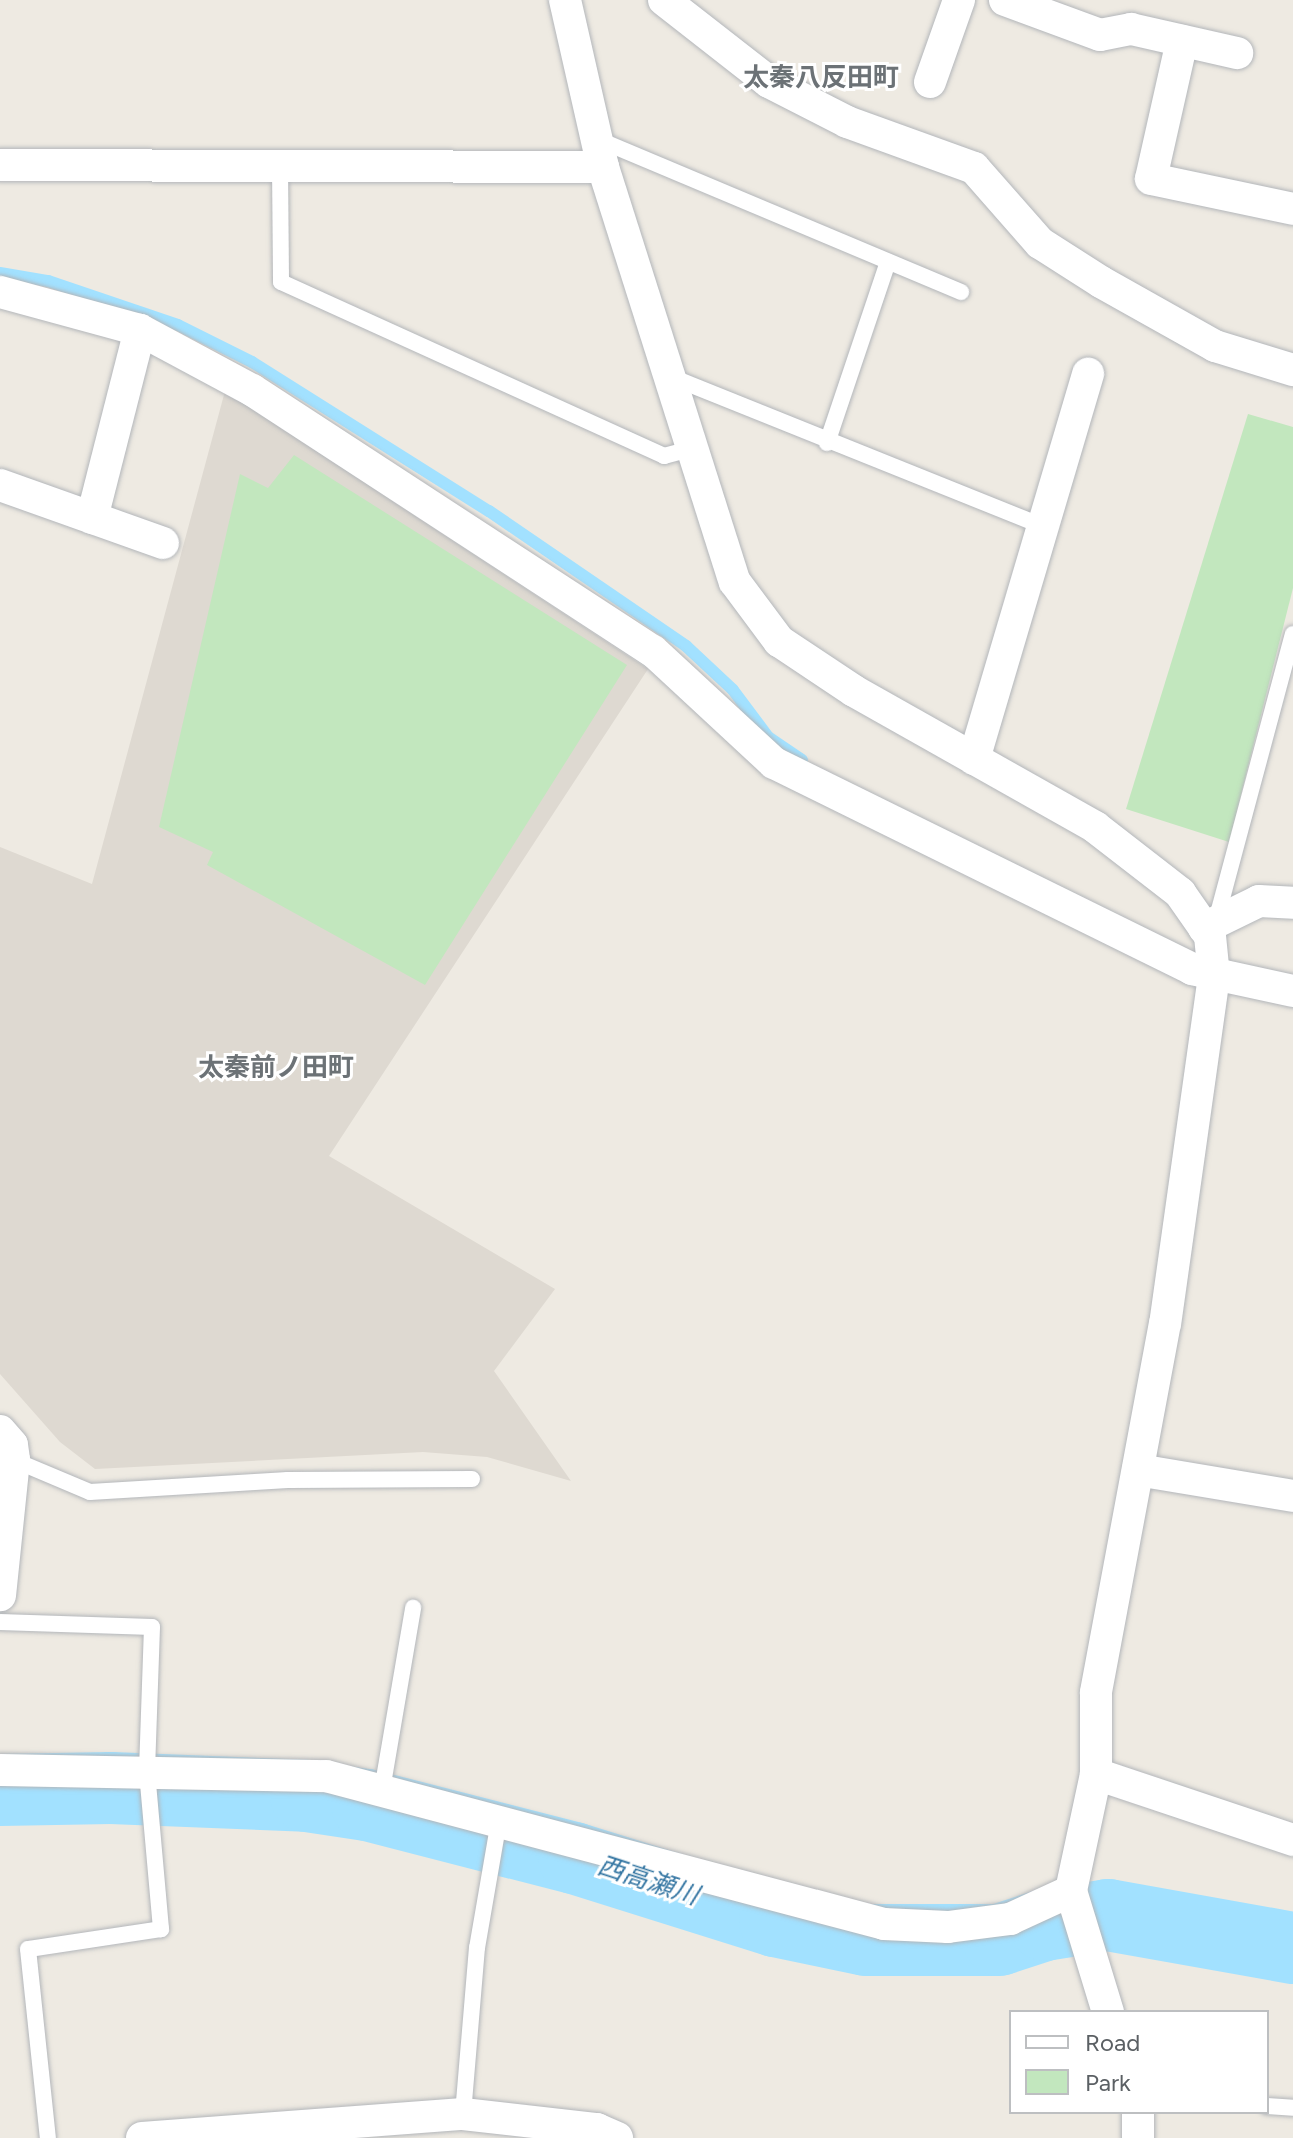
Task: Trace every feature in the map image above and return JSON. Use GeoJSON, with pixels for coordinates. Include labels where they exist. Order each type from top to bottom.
{"type":"FeatureCollection","features":[{"type":"Feature","properties":{"kind":"street"},"geometry":{"type":"LineString","coordinates":[[565,0],[600,153],[690,449],[735,582],[779,641],[854,691],[1095,827],[1180,893],[1210,925],[1214,976],[1165,1323],[1096,1693],[1096,1774],[1073,1899],[1107,2010]]}},
{"type":"Feature","properties":{"kind":"street"},"geometry":{"type":"LineString","coordinates":[[664,0],[769,82],[847,122],[974,168],[1040,243],[1101,282],[1215,346],[1293,370]]}},
{"type":"Feature","properties":{"kind":"street"},"geometry":{"type":"LineString","coordinates":[[930,82],[959,0]]}},
{"type":"Feature","properties":{"kind":"street"},"geometry":{"type":"LineString","coordinates":[[1005,0],[1100,35],[1131,29],[1237,53]]}},
{"type":"Feature","properties":{"kind":"street"},"geometry":{"type":"LineString","coordinates":[[1182,41],[1151,179],[1293,209]]}},
{"type":"Feature","properties":{"kind":"street"},"geometry":{"type":"LineString","coordinates":[[0,165],[280,165],[600,153]]}},
{"type":"Feature","properties":{"kind":"street"},"geometry":{"type":"LineString","coordinates":[[0,292],[140,330],[252,390],[653,651],[774,763],[1214,976],[1249,978],[1293,991]]}},
{"type":"Feature","properties":{"kind":"street"},"geometry":{"type":"LineString","coordinates":[[92,518],[140,330]]}},
{"type":"Feature","properties":{"kind":"street"},"geometry":{"type":"LineString","coordinates":[[974,759],[1088,374]]}},
{"type":"Feature","properties":{"kind":"street"},"geometry":{"type":"LineString","coordinates":[[0,485],[163,543]]}},
{"type":"Feature","properties":{"kind":"street"},"geometry":{"type":"LineString","coordinates":[[1210,925],[1259,901],[1293,903]]}},
{"type":"Feature","properties":{"kind":"street"},"geometry":{"type":"LineString","coordinates":[[0,1431],[12,1445],[14,1460],[0,1595]]}},
{"type":"Feature","properties":{"kind":"street"},"geometry":{"type":"LineString","coordinates":[[1138,1470],[1293,1496]]}},
{"type":"Feature","properties":{"kind":"street"},"geometry":{"type":"LineString","coordinates":[[0,1770],[326,1776],[884,1924],[948,1927],[1010,1919],[1073,1899]]}},
{"type":"Feature","properties":{"kind":"street"},"geometry":{"type":"LineString","coordinates":[[1096,1774],[1293,1840]]}},
{"type":"Feature","properties":{"kind":"street"},"geometry":{"type":"LineString","coordinates":[[142,2138],[463,2114],[597,2129],[617,2138]]}},
{"type":"Feature","properties":{"kind":"street"},"geometry":{"type":"LineString","coordinates":[[1138,2114],[1138,2138]]}},
{"type":"Feature","properties":{"kind":"lane"},"geometry":{"type":"LineString","coordinates":[[600,153],[961,292]]}},
{"type":"Feature","properties":{"kind":"lane"},"geometry":{"type":"LineString","coordinates":[[280,165],[281,282],[664,456],[690,449]]}},
{"type":"Feature","properties":{"kind":"lane"},"geometry":{"type":"LineString","coordinates":[[827,443],[888,262]]}},
{"type":"Feature","properties":{"kind":"lane"},"geometry":{"type":"LineString","coordinates":[[667,375],[827,443],[1042,526]]}},
{"type":"Feature","properties":{"kind":"lane"},"geometry":{"type":"LineString","coordinates":[[1210,925],[1293,634]]}},
{"type":"Feature","properties":{"kind":"lane"},"geometry":{"type":"LineString","coordinates":[[14,1460],[90,1492],[288,1480],[472,1479]]}},
{"type":"Feature","properties":{"kind":"lane"},"geometry":{"type":"LineString","coordinates":[[382,1790],[413,1608]]}},
{"type":"Feature","properties":{"kind":"lane"},"geometry":{"type":"LineString","coordinates":[[0,1622],[152,1627],[148,1809],[161,1929],[28,1949],[48,2138]]}},
{"type":"Feature","properties":{"kind":"lane"},"geometry":{"type":"LineString","coordinates":[[463,2114],[490,1857],[499,1820]]}},
{"type":"Feature","properties":{"kind":"lane"},"geometry":{"type":"LineString","coordinates":[[1269,2106],[1293,2108]]}},
{"type":"Feature","properties":{"kind":"shaded area"},"geometry":{"type":"Polygon","coordinates":[[[225,391],[648,669],[329,1156],[555,1289],[494,1371],[571,1481],[487,1457],[423,1452],[95,1469],[60,1442],[0,1374],[0,847],[92,884],[225,391]]]}},
{"type":"Feature","properties":{"kind":"green space"},"geometry":{"type":"Polygon","coordinates":[[[1248,414],[1293,427],[1293,588],[1229,842],[1126,809],[1248,414]]]}},
{"type":"Feature","properties":{"kind":"green space"},"geometry":{"type":"Polygon","coordinates":[[[294,455],[627,665],[425,985],[207,865],[213,852],[159,827],[240,474],[268,488],[294,455]]]}},
{"type":"Feature","properties":{"kind":"waterway"},"geometry":{"type":"LineString","coordinates":[[0,273],[48,281],[178,325],[252,362],[489,511],[686,646],[733,690],[768,737],[802,760]]}},
{"type":"Feature","properties":{"kind":"waterway","name":"西高瀬川"},"geometry":{"type":"LineString","coordinates":[[0,1790],[111,1788],[306,1796],[367,1805],[574,1858],[775,1921],[866,1940],[999,1940],[1045,1925],[1108,1915],[1293,1948]]}},
{"type":"Feature","properties":{"kind":"district","name":"太秦八反田町"},"geometry":{"type":"Point","coordinates":[821,78]}},
{"type":"Feature","properties":{"kind":"district","name":"太秦前ノ田町"},"geometry":{"type":"Point","coordinates":[276,1068]}}]}
